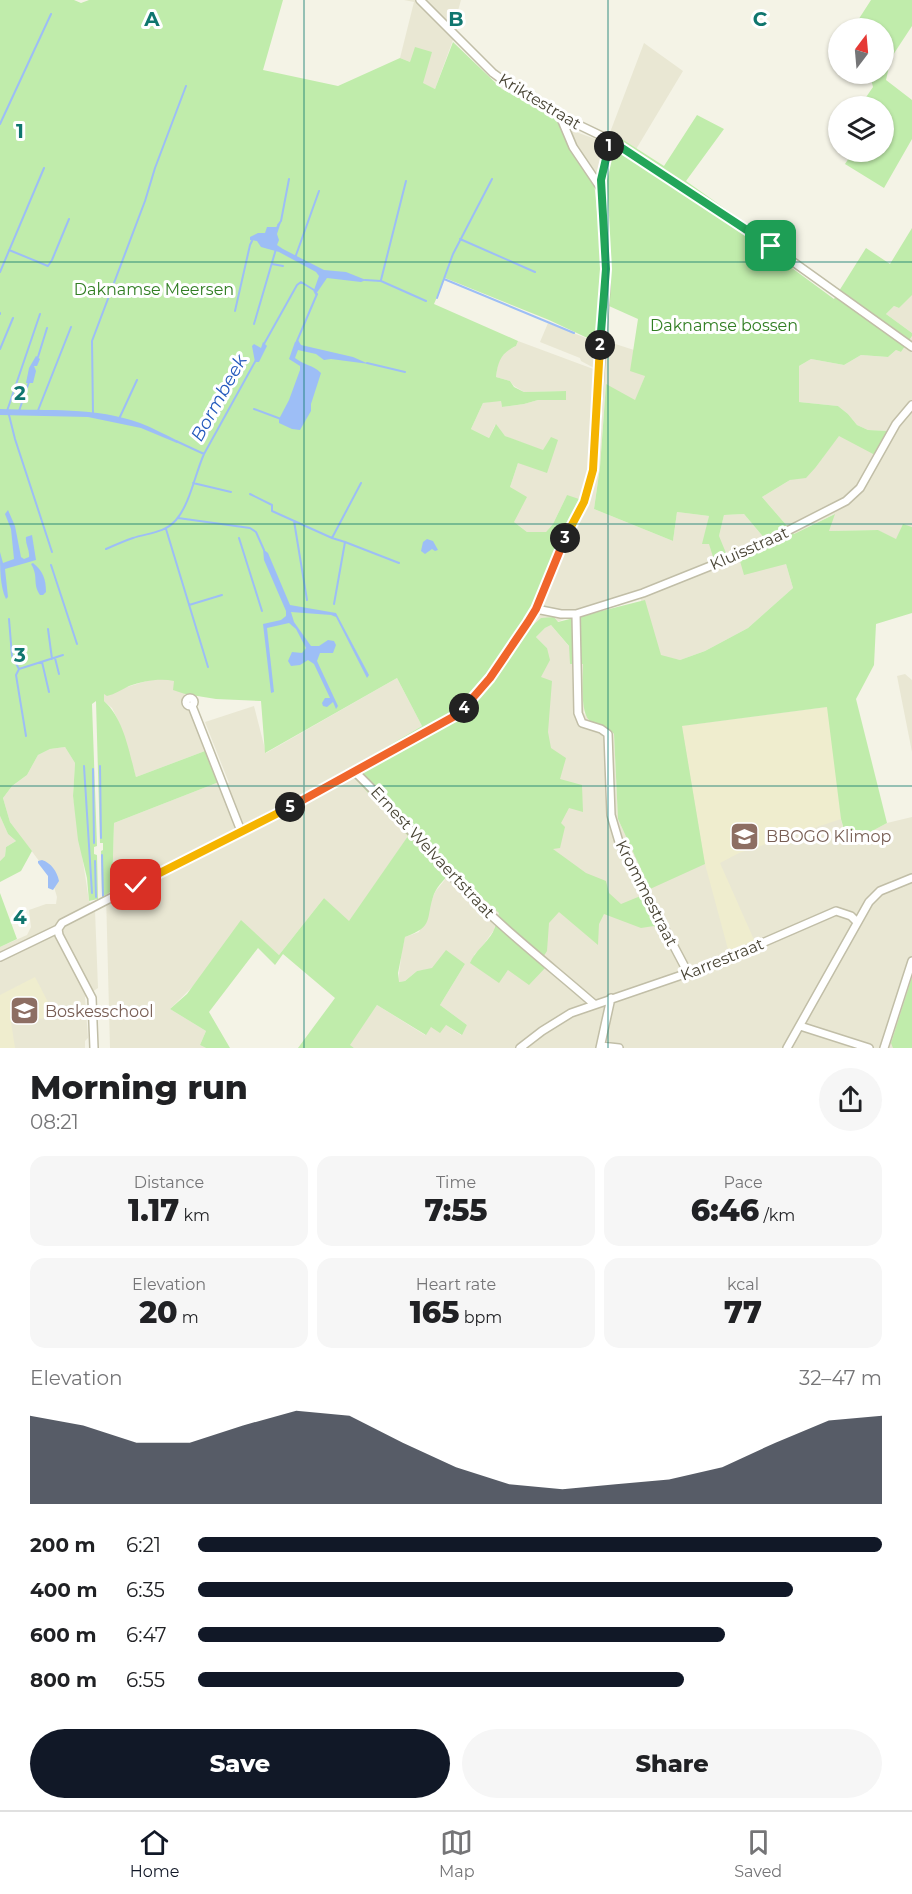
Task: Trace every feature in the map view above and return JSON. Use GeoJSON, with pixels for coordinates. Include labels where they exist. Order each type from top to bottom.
{"type":"FeatureCollection","features":[{"type":"Feature","properties":{"kind":"street","name":"Kriktestraat"},"geometry":{"type":"LineString","coordinates":[[420,0],[493,73],[519,92],[560,116],[610,140],[771,246],[912,347]]}},
{"type":"Feature","properties":{"kind":"street"},"geometry":{"type":"LineString","coordinates":[[560,116],[573,147],[601,188]]}},
{"type":"Feature","properties":{"kind":"street"},"geometry":{"type":"LineString","coordinates":[[0,957],[58,929],[62,923],[242,831],[453,717],[468,705],[490,678],[536,609],[563,543],[584,502],[593,470],[606,286],[601,180],[610,140]]}},
{"type":"Feature","properties":{"kind":"street","name":"Kluisstraat"},"geometry":{"type":"LineString","coordinates":[[536,609],[561,615],[576,614],[643,593],[748,551],[846,501],[860,488],[896,424],[912,405]]}},
{"type":"Feature","properties":{"kind":"street","name":"Krommestraat"},"geometry":{"type":"LineString","coordinates":[[576,614],[578,713],[582,723],[601,729],[608,734],[611,815],[619,842],[688,973]]}},
{"type":"Feature","properties":{"kind":"street"},"geometry":{"type":"LineString","coordinates":[[192,706],[242,831]]}},
{"type":"Feature","properties":{"kind":"street","name":"Ernest Welvaertstraat"},"geometry":{"type":"LineString","coordinates":[[354,771],[375,790],[457,883],[594,1004]]}},
{"type":"Feature","properties":{"kind":"street"},"geometry":{"type":"LineString","coordinates":[[787,1048],[868,902],[880,891],[912,878]]}},
{"type":"Feature","properties":{"kind":"street","name":"Karrestraat"},"geometry":{"type":"LineString","coordinates":[[520,1048],[571,1013],[714,964],[836,911],[851,916],[857,922]]}},
{"type":"Feature","properties":{"kind":"street"},"geometry":{"type":"LineString","coordinates":[[58,929],[92,998],[94,1048]]}},
{"type":"Feature","properties":{"kind":"street"},"geometry":{"type":"LineString","coordinates":[[884,1048],[912,961]]}},
{"type":"Feature","properties":{"kind":"street"},"geometry":{"type":"LineString","coordinates":[[611,998],[601,1047],[619,1048]]}},
{"type":"Feature","properties":{"kind":"street"},"geometry":{"type":"LineString","coordinates":[[800,1026],[869,1048]]}},
{"type":"Feature","properties":{"kind":"shaded area"},"geometry":{"type":"Polygon","coordinates":[[[404,0],[461,0],[454,25],[457,29],[435,89],[423,84],[410,62],[400,58],[414,2],[404,0]]]}},
{"type":"Feature","properties":{"kind":"shaded area"},"geometry":{"type":"Polygon","coordinates":[[[644,43],[683,71],[635,151],[611,132],[597,175],[577,150],[568,129],[606,143],[644,43]]]}},
{"type":"Feature","properties":{"kind":"shaded area"},"geometry":{"type":"Polygon","coordinates":[[[911,295],[912,333],[886,314],[894,306],[899,308],[911,295]]]}},
{"type":"Feature","properties":{"kind":"shaded area"},"geometry":{"type":"Polygon","coordinates":[[[548,323],[596,342],[603,340],[634,350],[645,376],[635,401],[606,385],[600,467],[594,509],[673,541],[677,512],[709,516],[703,544],[709,544],[719,536],[724,515],[744,514],[786,564],[793,588],[748,628],[705,651],[680,660],[661,656],[640,598],[713,570],[713,560],[557,622],[533,625],[404,566],[556,546],[567,495],[553,524],[546,532],[527,532],[514,522],[510,487],[518,463],[544,451],[505,436],[495,425],[489,438],[471,429],[483,403],[501,400],[502,407],[538,400],[566,400],[566,391],[524,392],[510,381],[496,377],[498,361],[506,351],[516,346],[518,341],[596,370],[596,386],[603,341],[596,343],[596,369],[581,361],[580,358],[540,342],[548,323]]]}},
{"type":"Feature","properties":{"kind":"shaded area"},"geometry":{"type":"Polygon","coordinates":[[[912,336],[912,527],[903,525],[896,540],[877,530],[828,531],[834,514],[794,534],[762,497],[816,467],[839,435],[887,431],[868,430],[857,425],[838,406],[799,402],[799,366],[811,359],[844,365],[861,355],[888,357],[896,350],[901,352],[912,336]]]}},
{"type":"Feature","properties":{"kind":"shaded area"},"geometry":{"type":"Polygon","coordinates":[[[551,625],[583,663],[584,713],[589,720],[610,728],[614,734],[618,819],[650,888],[682,726],[828,707],[841,819],[847,844],[887,823],[912,817],[912,1048],[354,1048],[349,1045],[377,1005],[425,1035],[431,1026],[446,1025],[461,1035],[467,1025],[440,1005],[465,964],[417,971],[405,981],[398,982],[402,950],[405,937],[419,932],[435,892],[452,871],[474,890],[547,648],[536,637],[551,625]],[[497,919],[494,930],[474,955],[499,982],[508,970],[497,919]]]}},
{"type":"Feature","properties":{"kind":"shaded area"},"geometry":{"type":"Polygon","coordinates":[[[905,674],[912,680],[912,752],[897,676],[905,674]]]}},
{"type":"Feature","properties":{"kind":"shaded area"},"geometry":{"type":"Polygon","coordinates":[[[163,676],[180,683],[185,695],[183,704],[191,713],[205,751],[136,777],[119,722],[112,708],[104,701],[104,694],[163,676]]]}},
{"type":"Feature","properties":{"kind":"shaded area"},"geometry":{"type":"Polygon","coordinates":[[[397,678],[422,726],[347,770],[409,835],[349,922],[324,898],[279,955],[250,930],[170,1009],[206,1031],[200,1045],[206,1048],[110,1048],[106,894],[112,891],[114,823],[219,782],[229,783],[205,722],[254,706],[266,753],[397,678]]]}},
{"type":"Feature","properties":{"kind":"shaded area","name":"BBOGO Klimop"},"geometry":{"type":"Polygon","coordinates":[[[828,707],[841,819],[739,853],[720,863],[755,942],[729,953],[705,864],[682,726],[828,707]]]}},
{"type":"Feature","properties":{"kind":"shaded area"},"geometry":{"type":"Polygon","coordinates":[[[65,747],[75,763],[73,796],[89,901],[95,910],[98,988],[85,997],[88,1038],[85,1041],[85,1048],[0,1048],[0,947],[27,935],[31,927],[29,910],[46,904],[56,904],[57,897],[51,877],[10,822],[3,798],[12,786],[27,775],[38,755],[50,749],[65,747]]]}},
{"type":"Feature","properties":{"kind":"shaded area"},"geometry":{"type":"Polygon","coordinates":[[[0,816],[8,834],[16,841],[6,847],[5,856],[0,861],[0,816]]]}},
{"type":"Feature","properties":{"kind":"shaded area","name":"Boskesschool"},"geometry":{"type":"Polygon","coordinates":[[[35,977],[49,1004],[46,1018],[11,1022],[15,1048],[0,1048],[0,995],[35,977]]]}},
{"type":"Feature","properties":{"kind":"green space"},"geometry":{"type":"Polygon","coordinates":[[[0,0],[74,0],[81,3],[89,0],[283,0],[263,70],[338,86],[400,58],[410,62],[415,47],[432,52],[423,83],[435,89],[453,42],[502,89],[555,117],[571,147],[594,181],[599,232],[609,236],[605,178],[614,134],[664,166],[697,115],[724,129],[686,181],[785,251],[777,257],[834,299],[866,248],[890,264],[912,228],[912,295],[899,308],[894,306],[886,314],[912,333],[901,352],[896,350],[888,357],[861,355],[844,365],[811,359],[799,366],[799,402],[838,406],[857,425],[868,430],[888,431],[875,455],[839,436],[806,478],[790,480],[762,497],[794,534],[835,514],[829,531],[878,530],[896,539],[903,524],[912,527],[912,613],[876,624],[874,665],[856,699],[887,823],[848,844],[841,819],[827,707],[682,726],[705,864],[650,889],[618,819],[614,734],[609,729],[592,722],[586,716],[583,664],[570,664],[569,646],[551,625],[536,637],[547,648],[550,660],[541,677],[552,681],[548,732],[551,748],[566,758],[560,779],[582,785],[583,812],[569,808],[561,823],[565,827],[560,848],[553,849],[586,873],[606,881],[609,893],[621,904],[643,895],[665,936],[661,936],[654,926],[641,928],[604,914],[599,924],[598,945],[559,912],[549,923],[547,951],[540,962],[546,967],[529,985],[508,970],[499,983],[470,963],[493,932],[499,913],[452,871],[434,894],[425,925],[405,937],[398,973],[399,982],[405,981],[417,971],[432,968],[446,950],[465,964],[440,1005],[467,1025],[462,1035],[446,1025],[440,1033],[431,1027],[426,1035],[377,1005],[350,1045],[354,1048],[298,1048],[335,998],[283,954],[275,965],[258,948],[209,1012],[230,1048],[206,1048],[200,1045],[206,1031],[170,1009],[187,994],[241,920],[279,955],[324,898],[349,921],[408,836],[347,770],[422,726],[397,678],[265,753],[261,701],[216,699],[185,694],[173,690],[174,681],[163,680],[134,684],[107,696],[104,694],[104,701],[111,708],[121,726],[136,777],[205,751],[219,782],[114,823],[112,891],[102,897],[101,851],[103,843],[100,843],[96,701],[92,704],[97,846],[94,847],[94,854],[97,855],[98,899],[89,901],[73,796],[75,763],[65,747],[50,749],[38,755],[27,775],[12,786],[3,798],[10,822],[32,851],[21,871],[0,882],[0,861],[5,856],[6,847],[16,841],[8,834],[0,816],[0,0]],[[445,278],[434,304],[518,341],[516,346],[501,358],[496,377],[510,381],[514,387],[524,392],[566,391],[566,400],[538,400],[502,407],[501,401],[483,403],[471,429],[489,438],[496,424],[505,436],[543,450],[551,437],[558,440],[547,473],[518,463],[510,487],[527,497],[514,522],[527,532],[546,532],[553,524],[567,495],[579,499],[525,621],[533,625],[541,618],[554,617],[558,622],[645,600],[661,655],[680,660],[705,651],[748,628],[793,588],[786,564],[744,575],[740,561],[770,545],[744,514],[724,515],[719,536],[726,553],[714,560],[709,544],[702,544],[709,516],[677,512],[673,541],[594,509],[600,467],[606,384],[635,400],[645,376],[630,371],[638,319],[600,302],[596,342],[549,320],[445,278]]]}},
{"type":"Feature","properties":{"kind":"green space"},"geometry":{"type":"Polygon","coordinates":[[[871,0],[912,0],[912,26],[894,53],[894,18],[859,18],[871,0]]]}},
{"type":"Feature","properties":{"kind":"green space"},"geometry":{"type":"Polygon","coordinates":[[[872,84],[891,84],[912,100],[912,139],[884,188],[845,164],[846,162],[894,162],[894,96],[867,96],[873,87],[872,84]]]}},
{"type":"Feature","properties":{"kind":"green space"},"geometry":{"type":"Polygon","coordinates":[[[0,893],[17,939],[0,947],[0,893]]]}},
{"type":"Feature","properties":{"kind":"green space"},"geometry":{"type":"Polygon","coordinates":[[[912,977],[912,1048],[893,1048],[891,1043],[912,977]]]}},
{"type":"Feature","properties":{"kind":"water"},"geometry":{"type":"Polygon","coordinates":[[[281,222],[277,234],[279,240],[277,245],[324,270],[346,272],[366,280],[361,282],[327,278],[316,294],[314,290],[319,276],[316,272],[279,252],[261,247],[257,241],[250,240],[250,237],[258,233],[265,233],[267,227],[276,227],[281,222]]]}},
{"type":"Feature","properties":{"kind":"water"},"geometry":{"type":"Polygon","coordinates":[[[298,340],[301,345],[353,357],[369,364],[324,360],[316,354],[298,350],[295,358],[321,373],[311,411],[300,430],[279,423],[300,370],[300,366],[289,359],[295,342],[298,340]]]}},
{"type":"Feature","properties":{"kind":"water"},"geometry":{"type":"Polygon","coordinates":[[[263,342],[267,346],[259,362],[255,362],[252,346],[254,344],[261,348],[263,342]]]}},
{"type":"Feature","properties":{"kind":"water"},"geometry":{"type":"Polygon","coordinates":[[[36,356],[40,359],[37,366],[34,366],[36,371],[33,383],[26,383],[29,368],[36,356]]]}},
{"type":"Feature","properties":{"kind":"water"},"geometry":{"type":"Polygon","coordinates":[[[0,409],[106,414],[140,423],[178,441],[177,443],[141,428],[88,417],[0,415],[0,409]]]}},
{"type":"Feature","properties":{"kind":"water"},"geometry":{"type":"Polygon","coordinates":[[[8,510],[15,526],[21,557],[24,559],[29,557],[26,537],[32,535],[36,560],[5,569],[8,597],[6,599],[1,583],[0,552],[3,563],[14,559],[11,529],[5,514],[8,510]]]}},
{"type":"Feature","properties":{"kind":"water"},"geometry":{"type":"Polygon","coordinates":[[[427,539],[433,541],[438,550],[432,549],[425,554],[421,551],[423,542],[427,539]]]}},
{"type":"Feature","properties":{"kind":"water"},"geometry":{"type":"Polygon","coordinates":[[[263,549],[268,553],[290,605],[336,613],[369,675],[367,678],[336,617],[291,612],[294,622],[311,646],[319,646],[328,640],[334,641],[336,645],[333,653],[320,653],[317,661],[338,706],[336,709],[333,702],[327,707],[323,706],[325,698],[330,698],[314,664],[308,660],[300,665],[291,666],[288,661],[292,652],[302,653],[306,648],[296,629],[289,623],[267,628],[274,692],[271,693],[263,624],[281,620],[286,616],[286,611],[264,560],[263,549]]]}},
{"type":"Feature","properties":{"kind":"water"},"geometry":{"type":"Polygon","coordinates":[[[33,563],[45,579],[46,592],[43,595],[40,595],[36,587],[35,573],[31,564],[33,563]]]}},
{"type":"Feature","properties":{"kind":"water"},"geometry":{"type":"Polygon","coordinates":[[[42,860],[51,865],[58,877],[59,881],[53,890],[48,888],[48,876],[38,863],[42,860]]]}},
{"type":"Feature","properties":{"kind":"waterway"},"geometry":{"type":"LineString","coordinates":[[0,124],[51,14]]}},
{"type":"Feature","properties":{"kind":"waterway"},"geometry":{"type":"LineString","coordinates":[[93,414],[92,341],[186,86]]}},
{"type":"Feature","properties":{"kind":"waterway"},"geometry":{"type":"LineString","coordinates":[[0,272],[44,168]]}},
{"type":"Feature","properties":{"kind":"waterway"},"geometry":{"type":"LineString","coordinates":[[278,225],[281,221],[289,179]]}},
{"type":"Feature","properties":{"kind":"waterway"},"geometry":{"type":"LineString","coordinates":[[437,298],[453,254],[492,179]]}},
{"type":"Feature","properties":{"kind":"waterway"},"geometry":{"type":"LineString","coordinates":[[381,280],[406,181]]}},
{"type":"Feature","properties":{"kind":"waterway"},"geometry":{"type":"LineString","coordinates":[[295,258],[319,191]]}},
{"type":"Feature","properties":{"kind":"waterway"},"geometry":{"type":"LineString","coordinates":[[9,250],[48,266],[69,219]]}},
{"type":"Feature","properties":{"kind":"waterway"},"geometry":{"type":"LineString","coordinates":[[460,239],[535,272]]}},
{"type":"Feature","properties":{"kind":"waterway"},"geometry":{"type":"LineString","coordinates":[[235,311],[252,241]]}},
{"type":"Feature","properties":{"kind":"waterway"},"geometry":{"type":"LineString","coordinates":[[254,324],[276,249]]}},
{"type":"Feature","properties":{"kind":"waterway"},"geometry":{"type":"LineString","coordinates":[[272,264],[283,266]]}},
{"type":"Feature","properties":{"kind":"waterway"},"geometry":{"type":"LineString","coordinates":[[444,279],[574,333]]}},
{"type":"Feature","properties":{"kind":"waterway"},"geometry":{"type":"LineString","coordinates":[[365,280],[381,281],[426,301]]}},
{"type":"Feature","properties":{"kind":"waterway","name":"Bormbeek"},"geometry":{"type":"LineString","coordinates":[[264,344],[297,285],[301,282],[314,290],[316,294]]}},
{"type":"Feature","properties":{"kind":"waterway"},"geometry":{"type":"LineString","coordinates":[[297,341],[317,294]]}},
{"type":"Feature","properties":{"kind":"waterway"},"geometry":{"type":"LineString","coordinates":[[7,411],[40,314]]}},
{"type":"Feature","properties":{"kind":"waterway"},"geometry":{"type":"LineString","coordinates":[[0,349],[13,318]]}},
{"type":"Feature","properties":{"kind":"waterway"},"geometry":{"type":"LineString","coordinates":[[37,413],[71,327]]}},
{"type":"Feature","properties":{"kind":"waterway"},"geometry":{"type":"LineString","coordinates":[[38,357],[47,328]]}},
{"type":"Feature","properties":{"kind":"waterway","name":"Bormbeek"},"geometry":{"type":"LineString","coordinates":[[176,441],[204,454],[256,360]]}},
{"type":"Feature","properties":{"kind":"waterway"},"geometry":{"type":"LineString","coordinates":[[367,363],[405,372]]}},
{"type":"Feature","properties":{"kind":"waterway"},"geometry":{"type":"LineString","coordinates":[[119,419],[137,380]]}},
{"type":"Feature","properties":{"kind":"waterway"},"geometry":{"type":"LineString","coordinates":[[19,411],[29,382]]}},
{"type":"Feature","properties":{"kind":"waterway"},"geometry":{"type":"LineString","coordinates":[[254,409],[281,419]]}},
{"type":"Feature","properties":{"kind":"waterway"},"geometry":{"type":"LineString","coordinates":[[9,415],[52,552]]}},
{"type":"Feature","properties":{"kind":"waterway"},"geometry":{"type":"LineString","coordinates":[[106,549],[162,530],[172,524],[185,506],[204,454]]}},
{"type":"Feature","properties":{"kind":"waterway"},"geometry":{"type":"LineString","coordinates":[[193,483],[231,492]]}},
{"type":"Feature","properties":{"kind":"waterway"},"geometry":{"type":"LineString","coordinates":[[345,542],[332,538],[361,483]]}},
{"type":"Feature","properties":{"kind":"waterway"},"geometry":{"type":"LineString","coordinates":[[250,494],[272,505],[272,511],[332,538]]}},
{"type":"Feature","properties":{"kind":"waterway"},"geometry":{"type":"LineString","coordinates":[[178,518],[250,528],[256,532],[264,550]]}},
{"type":"Feature","properties":{"kind":"waterway"},"geometry":{"type":"LineString","coordinates":[[294,521],[307,600]]}},
{"type":"Feature","properties":{"kind":"waterway"},"geometry":{"type":"LineString","coordinates":[[166,529],[208,667]]}},
{"type":"Feature","properties":{"kind":"waterway"},"geometry":{"type":"LineString","coordinates":[[239,538],[262,611]]}},
{"type":"Feature","properties":{"kind":"waterway"},"geometry":{"type":"LineString","coordinates":[[334,604],[345,542],[399,563]]}},
{"type":"Feature","properties":{"kind":"waterway"},"geometry":{"type":"LineString","coordinates":[[51,565],[77,644]]}},
{"type":"Feature","properties":{"kind":"waterway"},"geometry":{"type":"LineString","coordinates":[[189,605],[222,595]]}},
{"type":"Feature","properties":{"kind":"waterway"},"geometry":{"type":"LineString","coordinates":[[9,619],[12,656],[19,669]]}},
{"type":"Feature","properties":{"kind":"waterway"},"geometry":{"type":"LineString","coordinates":[[48,629],[52,659]]}},
{"type":"Feature","properties":{"kind":"waterway"},"geometry":{"type":"LineString","coordinates":[[26,736],[16,675],[19,669],[63,655]]}},
{"type":"Feature","properties":{"kind":"waterway"},"geometry":{"type":"LineString","coordinates":[[55,658],[59,674]]}},
{"type":"Feature","properties":{"kind":"waterway"},"geometry":{"type":"LineString","coordinates":[[42,662],[49,692]]}},
{"type":"Feature","properties":{"kind":"waterway"},"geometry":{"type":"LineString","coordinates":[[84,766],[92,893]]}},
{"type":"Feature","properties":{"kind":"waterway"},"geometry":{"type":"LineString","coordinates":[[100,766],[101,838]]}},
{"type":"Feature","properties":{"kind":"waterway"},"geometry":{"type":"LineString","coordinates":[[93,769],[94,843]]}},
{"type":"Feature","properties":{"kind":"waterway"},"geometry":{"type":"LineString","coordinates":[[102,855],[103,896]]}},
{"type":"Feature","properties":{"kind":"waterway"},"geometry":{"type":"LineString","coordinates":[[95,861],[96,897]]}},
{"type":"Feature","properties":{"kind":"place","name":"BBOGO Klimop"},"geometry":{"type":"Point","coordinates":[745,836]}},
{"type":"Feature","properties":{"kind":"place","name":"Boskesschool"},"geometry":{"type":"Point","coordinates":[24,1011]}},
{"type":"Feature","properties":{"kind":"route"},"geometry":{"type":"LineString","coordinates":[[136,885],[296,803],[409,739],[453,717],[468,705],[490,678],[528,622],[536,609],[570,528],[590,488],[606,286],[601,180],[610,140],[771,246]]}},
{"type":"Feature","properties":{"kind":"park label","name":"Daknamse Meersen"},"geometry":{"type":"Point","coordinates":[154,289]}},
{"type":"Feature","properties":{"kind":"park label","name":"Daknamse bossen"},"geometry":{"type":"Point","coordinates":[724,325]}}]}
